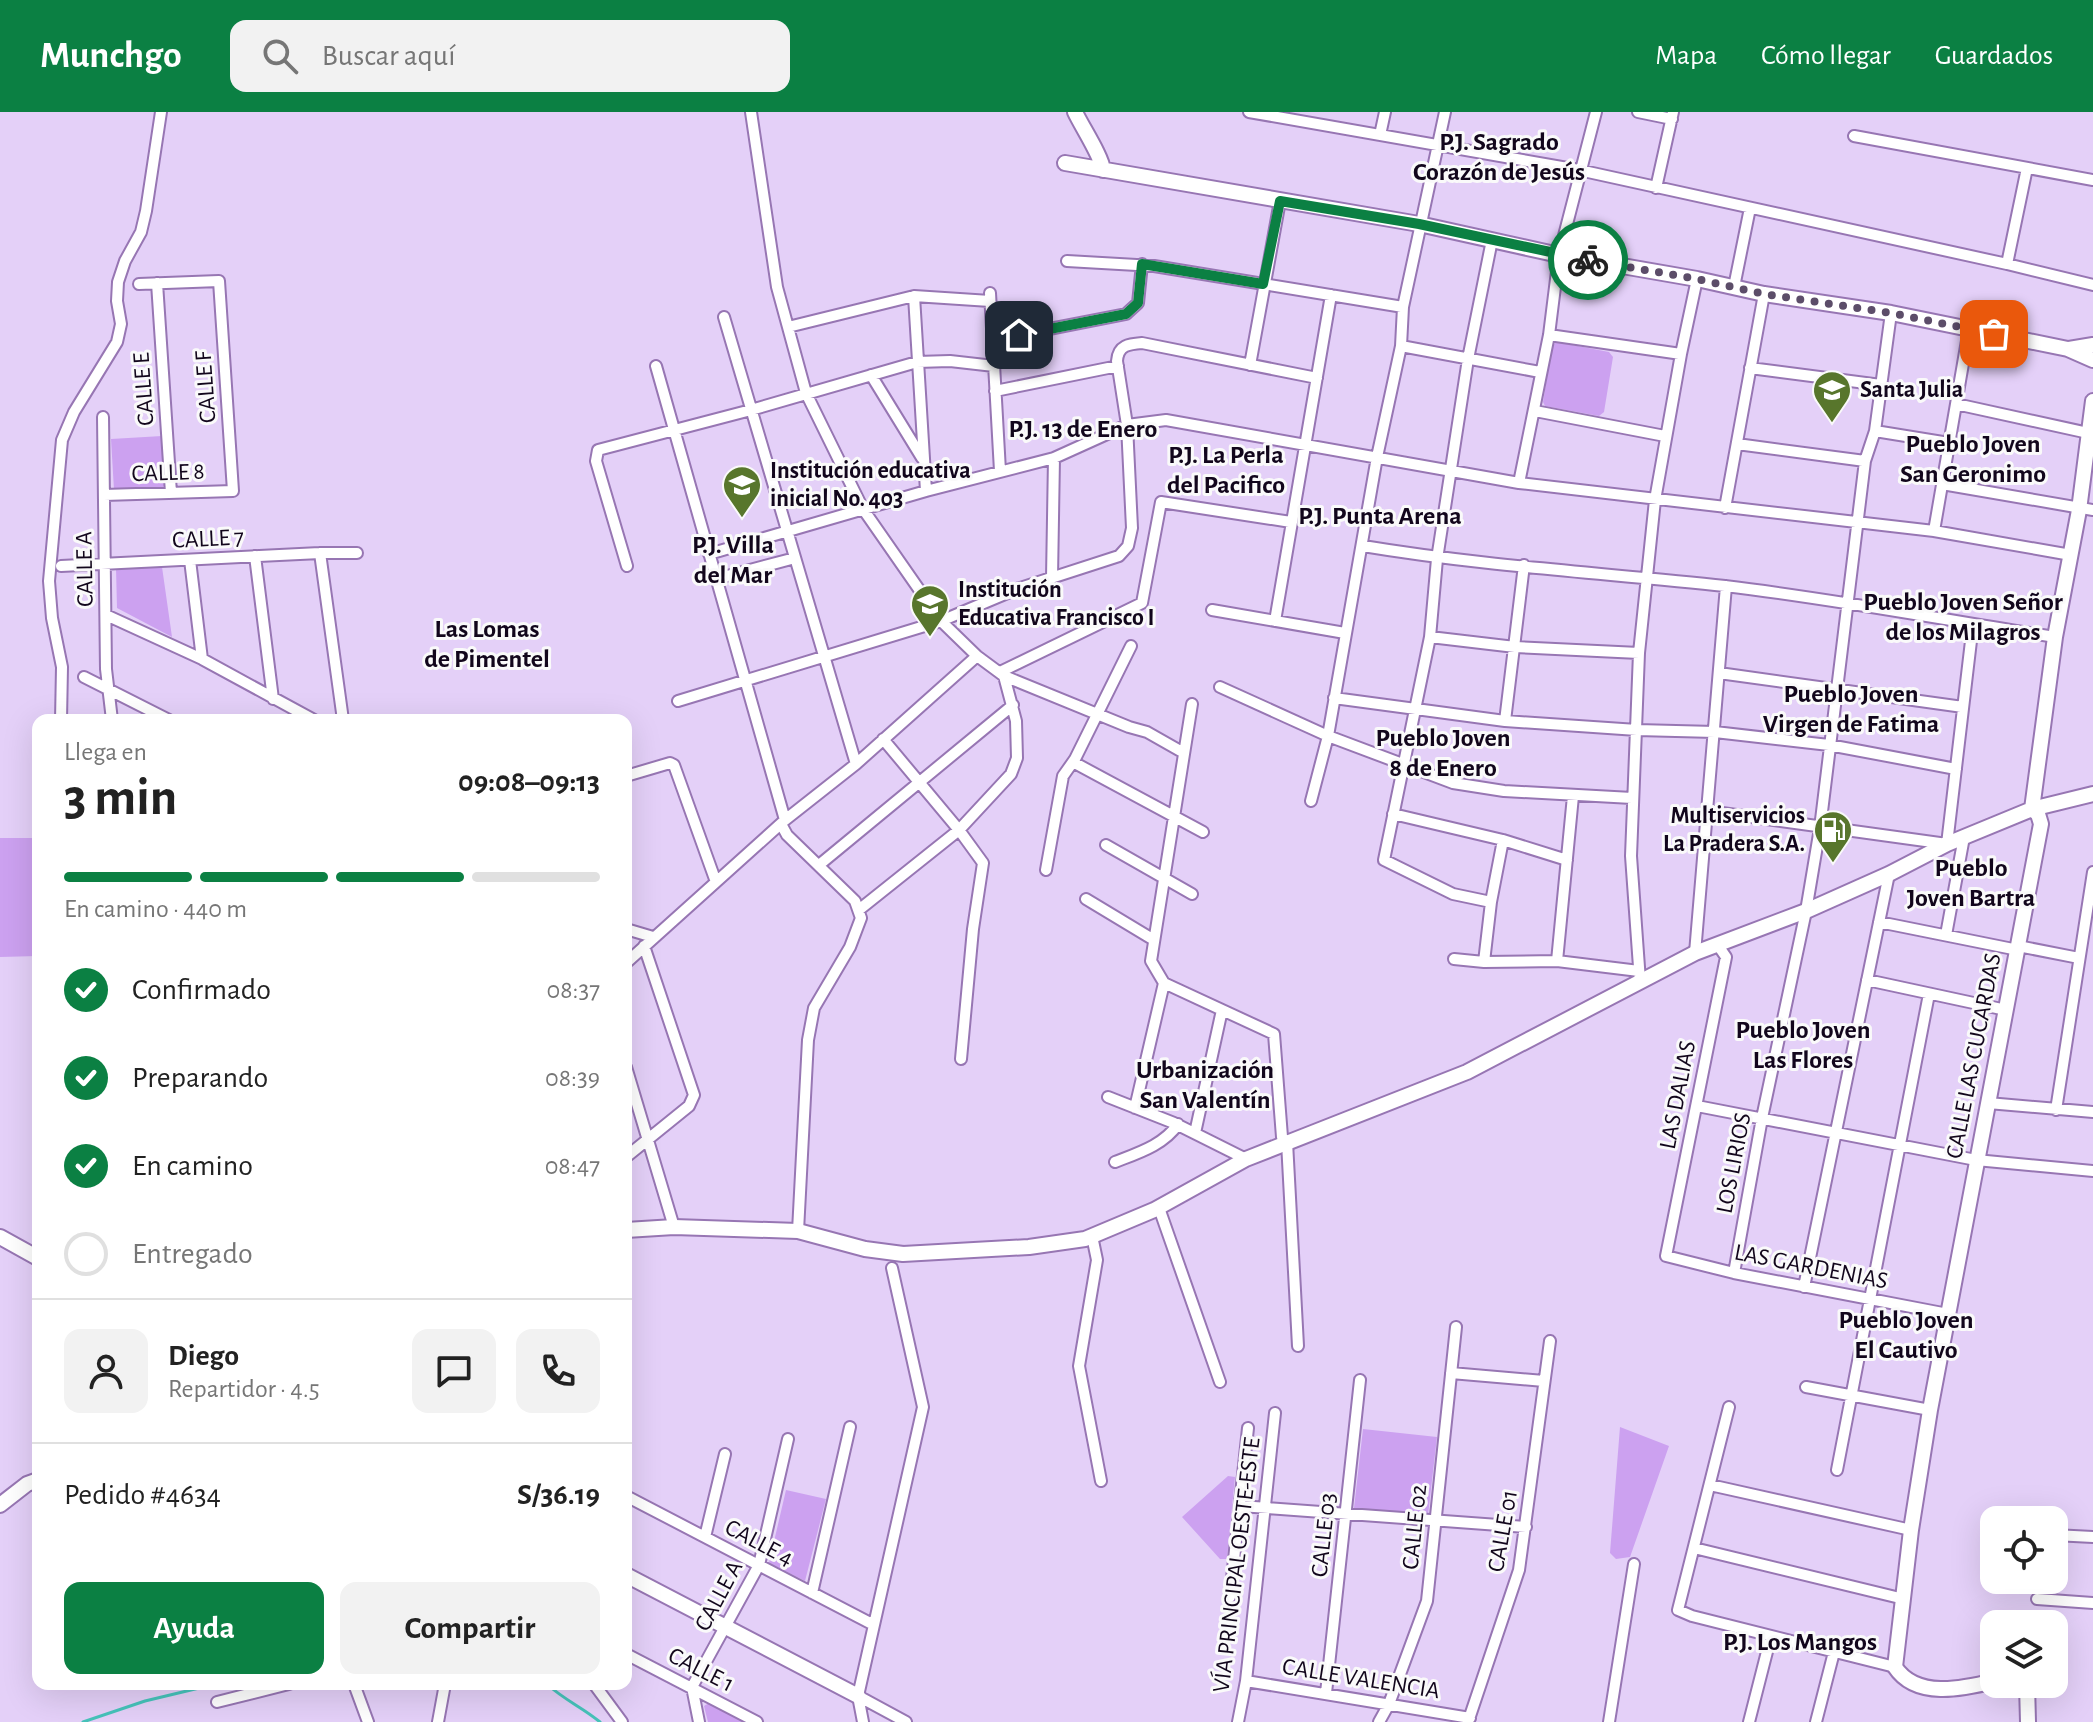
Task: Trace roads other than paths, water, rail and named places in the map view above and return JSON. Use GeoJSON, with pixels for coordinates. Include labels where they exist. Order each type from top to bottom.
{"type":"FeatureCollection","features":[{"type":"Feature","properties":{"kind":"street"},"geometry":{"type":"LineString","coordinates":[[61,714],[62,667],[52,618],[49,581],[60,449],[69,421],[117,342],[121,324],[118,282],[125,261],[141,232],[161,112]]}},
{"type":"Feature","properties":{"kind":"street"},"geometry":{"type":"LineString","coordinates":[[751,112],[777,287],[806,393],[863,509],[941,621],[977,656],[1002,674],[1147,732],[1184,753]]}},
{"type":"Feature","properties":{"kind":"street"},"geometry":{"type":"LineString","coordinates":[[1075,112],[1089,143],[1102,159],[1103,170]]}},
{"type":"Feature","properties":{"kind":"street"},"geometry":{"type":"LineString","coordinates":[[1249,112],[1579,170],[2093,285]]}},
{"type":"Feature","properties":{"kind":"street"},"geometry":{"type":"LineString","coordinates":[[1380,135],[1385,112]]}},
{"type":"Feature","properties":{"kind":"street"},"geometry":{"type":"LineString","coordinates":[[1311,801],[1328,736],[1377,457],[1401,346],[1403,307],[1445,112]]}},
{"type":"Feature","properties":{"kind":"street"},"geometry":{"type":"LineString","coordinates":[[1519,483],[1549,335],[1559,255],[1596,112]]}},
{"type":"Feature","properties":{"kind":"street"},"geometry":{"type":"LineString","coordinates":[[1638,112],[1672,115],[1656,188]]}},
{"type":"Feature","properties":{"kind":"street"},"geometry":{"type":"LineString","coordinates":[[1854,136],[2093,180]]}},
{"type":"Feature","properties":{"kind":"street"},"geometry":{"type":"LineString","coordinates":[[1065,163],[1419,224],[1559,255],[1764,294],[1891,313],[2068,349],[2093,360]]}},
{"type":"Feature","properties":{"kind":"street"},"geometry":{"type":"LineString","coordinates":[[2007,264],[2027,168]]}},
{"type":"Feature","properties":{"kind":"street"},"geometry":{"type":"LineString","coordinates":[[1250,365],[1280,201]]}},
{"type":"Feature","properties":{"kind":"street"},"geometry":{"type":"LineString","coordinates":[[1734,287],[1750,208]]}},
{"type":"Feature","properties":{"kind":"street"},"geometry":{"type":"LineString","coordinates":[[1491,902],[1453,894],[1384,860],[1430,637],[1437,559],[1468,359],[1492,240]]}},
{"type":"Feature","properties":{"kind":"street"},"geometry":{"type":"LineString","coordinates":[[1067,261],[1142,264],[1403,307]]}},
{"type":"Feature","properties":{"kind":"street"},"geometry":{"type":"LineString","coordinates":[[993,340],[1126,314],[1138,303],[1142,264]]}},
{"type":"Feature","properties":{"kind":"street"},"geometry":{"type":"LineString","coordinates":[[1640,976],[1631,856],[1639,653],[1655,500],[1697,279]]}},
{"type":"Feature","properties":{"kind":"street","name":"CALLE F"},"geometry":{"type":"LineString","coordinates":[[157,283],[219,281],[233,491]]}},
{"type":"Feature","properties":{"kind":"street"},"geometry":{"type":"LineString","coordinates":[[139,284],[157,283]]}},
{"type":"Feature","properties":{"kind":"street","name":"CALLE E"},"geometry":{"type":"LineString","coordinates":[[157,283],[171,493]]}},
{"type":"Feature","properties":{"kind":"street"},"geometry":{"type":"LineString","coordinates":[[1725,508],[1764,294]]}},
{"type":"Feature","properties":{"kind":"street"},"geometry":{"type":"LineString","coordinates":[[1275,621],[1331,295]]}},
{"type":"Feature","properties":{"kind":"street"},"geometry":{"type":"LineString","coordinates":[[788,327],[914,296],[990,297],[1000,471]]}},
{"type":"Feature","properties":{"kind":"street"},"geometry":{"type":"LineString","coordinates":[[914,296],[926,491]]}},
{"type":"Feature","properties":{"kind":"street","name":"LOS LIRIOS"},"geometry":{"type":"LineString","coordinates":[[1734,1273],[1820,828],[1865,461],[1875,431],[1891,313]]}},
{"type":"Feature","properties":{"kind":"street"},"geometry":{"type":"LineString","coordinates":[[724,317],[856,764]]}},
{"type":"Feature","properties":{"kind":"street"},"geometry":{"type":"LineString","coordinates":[[1934,531],[1969,329]]}},
{"type":"Feature","properties":{"kind":"street"},"geometry":{"type":"LineString","coordinates":[[1549,335],[1681,354]]}},
{"type":"Feature","properties":{"kind":"street"},"geometry":{"type":"LineString","coordinates":[[678,701],[941,621],[1017,589],[1114,559],[1128,546],[1132,528],[1127,425],[1117,356],[1129,344],[1142,343],[1317,378]]}},
{"type":"Feature","properties":{"kind":"street"},"geometry":{"type":"LineString","coordinates":[[2068,349],[2093,345]]}},
{"type":"Feature","properties":{"kind":"street"},"geometry":{"type":"LineString","coordinates":[[1401,346],[1540,372]]}},
{"type":"Feature","properties":{"kind":"street"},"geometry":{"type":"LineString","coordinates":[[627,566],[596,454],[605,448],[917,362],[950,361],[994,366]]}},
{"type":"Feature","properties":{"kind":"street"},"geometry":{"type":"LineString","coordinates":[[656,366],[787,835],[860,909],[861,918],[854,938],[814,1008],[808,1040],[798,1231]]}},
{"type":"Feature","properties":{"kind":"street"},"geometry":{"type":"LineString","coordinates":[[995,391],[1118,366]]}},
{"type":"Feature","properties":{"kind":"street"},"geometry":{"type":"LineString","coordinates":[[1750,368],[1881,385]]}},
{"type":"Feature","properties":{"kind":"street"},"geometry":{"type":"LineString","coordinates":[[871,375],[924,461]]}},
{"type":"Feature","properties":{"kind":"street","name":"CALLE LAS CUCARDAS"},"geometry":{"type":"LineString","coordinates":[[1895,1667],[1911,1530],[1930,1410],[2041,824],[2038,814],[2032,809],[2055,637],[2071,555],[2086,510],[2093,401]]}},
{"type":"Feature","properties":{"kind":"street"},"geometry":{"type":"LineString","coordinates":[[1956,404],[2091,433]]}},
{"type":"Feature","properties":{"kind":"street"},"geometry":{"type":"LineString","coordinates":[[1535,411],[1665,436]]}},
{"type":"Feature","properties":{"kind":"street","name":"CALLE A"},"geometry":{"type":"LineString","coordinates":[[103,417],[108,689],[111,714]]}},
{"type":"Feature","properties":{"kind":"street"},"geometry":{"type":"LineString","coordinates":[[709,554],[926,491],[1054,458],[1127,425],[1166,420],[1519,483],[1858,521],[2071,555]]}},
{"type":"Feature","properties":{"kind":"street"},"geometry":{"type":"LineString","coordinates":[[1875,431],[1949,443]]}},
{"type":"Feature","properties":{"kind":"street"},"geometry":{"type":"LineString","coordinates":[[1737,444],[1865,461]]}},
{"type":"Feature","properties":{"kind":"street"},"geometry":{"type":"LineString","coordinates":[[1052,578],[1054,458]]}},
{"type":"Feature","properties":{"kind":"street"},"geometry":{"type":"LineString","coordinates":[[1942,484],[2086,510]]}},
{"type":"Feature","properties":{"kind":"street","name":"CALLE 8"},"geometry":{"type":"LineString","coordinates":[[104,495],[233,491]]}},
{"type":"Feature","properties":{"kind":"street"},"geometry":{"type":"LineString","coordinates":[[1002,674],[1142,603],[1161,502],[1291,522]]}},
{"type":"Feature","properties":{"kind":"street"},"geometry":{"type":"LineString","coordinates":[[1363,546],[1437,559],[1726,586],[2055,637]]}},
{"type":"Feature","properties":{"kind":"street"},"geometry":{"type":"LineString","coordinates":[[320,553],[342,714]]}},
{"type":"Feature","properties":{"kind":"street","name":"CALLE 7"},"geometry":{"type":"LineString","coordinates":[[61,566],[357,553]]}},
{"type":"Feature","properties":{"kind":"street"},"geometry":{"type":"LineString","coordinates":[[255,556],[273,699]]}},
{"type":"Feature","properties":{"kind":"street"},"geometry":{"type":"LineString","coordinates":[[716,579],[795,558]]}},
{"type":"Feature","properties":{"kind":"street"},"geometry":{"type":"LineString","coordinates":[[190,560],[202,659]]}},
{"type":"Feature","properties":{"kind":"street"},"geometry":{"type":"LineString","coordinates":[[1505,721],[1524,565]]}},
{"type":"Feature","properties":{"kind":"street"},"geometry":{"type":"LineString","coordinates":[[1695,953],[1726,586]]}},
{"type":"Feature","properties":{"kind":"street"},"geometry":{"type":"LineString","coordinates":[[1212,610],[1345,633]]}},
{"type":"Feature","properties":{"kind":"street"},"geometry":{"type":"LineString","coordinates":[[106,615],[202,659],[302,714]]}},
{"type":"Feature","properties":{"kind":"street"},"geometry":{"type":"LineString","coordinates":[[1947,844],[1973,624]]}},
{"type":"Feature","properties":{"kind":"street"},"geometry":{"type":"LineString","coordinates":[[1430,637],[1515,647],[1639,653]]}},
{"type":"Feature","properties":{"kind":"street"},"geometry":{"type":"LineString","coordinates":[[1046,870],[1063,776],[1131,646]]}},
{"type":"Feature","properties":{"kind":"street"},"geometry":{"type":"LineString","coordinates":[[632,957],[783,822],[856,764],[977,656]]}},
{"type":"Feature","properties":{"kind":"street"},"geometry":{"type":"LineString","coordinates":[[1719,673],[1963,707]]}},
{"type":"Feature","properties":{"kind":"street"},"geometry":{"type":"LineString","coordinates":[[860,909],[959,830],[1011,774],[1017,758],[1018,739],[1013,705],[1002,674]]}},
{"type":"Feature","properties":{"kind":"street"},"geometry":{"type":"LineString","coordinates":[[84,677],[157,714]]}},
{"type":"Feature","properties":{"kind":"street"},"geometry":{"type":"LineString","coordinates":[[1220,687],[1328,736],[1453,783],[1504,791],[1632,798]]}},
{"type":"Feature","properties":{"kind":"street"},"geometry":{"type":"LineString","coordinates":[[1334,698],[1505,721],[1715,732],[1829,745],[1956,769]]}},
{"type":"Feature","properties":{"kind":"street"},"geometry":{"type":"LineString","coordinates":[[1192,704],[1151,961],[1164,983],[1274,1034],[1282,1137],[1287,1142],[1298,1346]]}},
{"type":"Feature","properties":{"kind":"street"},"geometry":{"type":"LineString","coordinates":[[819,865],[1013,705]]}},
{"type":"Feature","properties":{"kind":"street"},"geometry":{"type":"LineString","coordinates":[[883,739],[959,830],[983,865],[975,914],[961,1059]]}},
{"type":"Feature","properties":{"kind":"street"},"geometry":{"type":"LineString","coordinates":[[1073,762],[1203,832]]}},
{"type":"Feature","properties":{"kind":"street"},"geometry":{"type":"LineString","coordinates":[[632,774],[670,763],[674,765],[716,882]]}},
{"type":"Feature","properties":{"kind":"street"},"geometry":{"type":"LineString","coordinates":[[632,1230],[674,1227],[798,1231],[865,1249],[903,1254],[1029,1247],[1092,1236],[1159,1208],[1246,1159],[1467,1072],[1640,976],[1806,911],[1947,844],[2032,809],[2093,794]]}},
{"type":"Feature","properties":{"kind":"street"},"geometry":{"type":"LineString","coordinates":[[1557,961],[1573,796]]}},
{"type":"Feature","properties":{"kind":"street"},"geometry":{"type":"LineString","coordinates":[[1708,811],[1947,844]]}},
{"type":"Feature","properties":{"kind":"street"},"geometry":{"type":"LineString","coordinates":[[1393,814],[1503,840],[1567,860]]}},
{"type":"Feature","properties":{"kind":"street"},"geometry":{"type":"LineString","coordinates":[[1946,935],[1964,837]]}},
{"type":"Feature","properties":{"kind":"street"},"geometry":{"type":"LineString","coordinates":[[1484,962],[1503,840]]}},
{"type":"Feature","properties":{"kind":"street"},"geometry":{"type":"LineString","coordinates":[[1106,845],[1192,894]]}},
{"type":"Feature","properties":{"kind":"street"},"geometry":{"type":"LineString","coordinates":[[1804,1287],[1889,874]]}},
{"type":"Feature","properties":{"kind":"street"},"geometry":{"type":"LineString","coordinates":[[2056,1110],[2079,958],[2088,933],[2093,874]]}},
{"type":"Feature","properties":{"kind":"street"},"geometry":{"type":"LineString","coordinates":[[1086,899],[1154,940]]}},
{"type":"Feature","properties":{"kind":"street"},"geometry":{"type":"LineString","coordinates":[[1879,922],[2079,958]]}},
{"type":"Feature","properties":{"kind":"street"},"geometry":{"type":"LineString","coordinates":[[632,931],[653,937]]}},
{"type":"Feature","properties":{"kind":"street","name":"LAS DALIAS"},"geometry":{"type":"LineString","coordinates":[[1666,1256],[1726,957],[1717,944]]}},
{"type":"Feature","properties":{"kind":"street"},"geometry":{"type":"LineString","coordinates":[[632,1152],[689,1106],[694,1095],[644,946]]}},
{"type":"Feature","properties":{"kind":"street"},"geometry":{"type":"LineString","coordinates":[[1454,959],[1484,962],[1557,961],[1640,976]]}},
{"type":"Feature","properties":{"kind":"street"},"geometry":{"type":"LineString","coordinates":[[1867,980],[2006,1010]]}},
{"type":"Feature","properties":{"kind":"street"},"geometry":{"type":"LineString","coordinates":[[1135,1108],[1164,983]]}},
{"type":"Feature","properties":{"kind":"street"},"geometry":{"type":"LineString","coordinates":[[1837,1470],[1849,1395],[1871,1300],[1929,994]]}},
{"type":"Feature","properties":{"kind":"street"},"geometry":{"type":"LineString","coordinates":[[1195,1133],[1222,1010]]}},
{"type":"Feature","properties":{"kind":"street"},"geometry":{"type":"LineString","coordinates":[[632,1088],[674,1227]]}},
{"type":"Feature","properties":{"kind":"street"},"geometry":{"type":"LineString","coordinates":[[1108,1097],[1178,1124],[1246,1159]]}},
{"type":"Feature","properties":{"kind":"street"},"geometry":{"type":"LineString","coordinates":[[1988,1103],[2093,1112]]}},
{"type":"Feature","properties":{"kind":"street"},"geometry":{"type":"LineString","coordinates":[[1697,1106],[1976,1160],[2093,1171]]}},
{"type":"Feature","properties":{"kind":"street"},"geometry":{"type":"LineString","coordinates":[[1115,1162],[1147,1150],[1172,1133],[1178,1124]]}},
{"type":"Feature","properties":{"kind":"street"},"geometry":{"type":"LineString","coordinates":[[1159,1208],[1220,1382]]}},
{"type":"Feature","properties":{"kind":"street"},"geometry":{"type":"LineString","coordinates":[[1092,1236],[1097,1260],[1079,1366],[1101,1481]]}},
{"type":"Feature","properties":{"kind":"street"},"geometry":{"type":"LineString","coordinates":[[0,1237],[32,1255]]}},
{"type":"Feature","properties":{"kind":"street","name":"LAS GARDENIAS"},"geometry":{"type":"LineString","coordinates":[[1666,1256],[1734,1273],[1948,1314]]}},
{"type":"Feature","properties":{"kind":"street"},"geometry":{"type":"LineString","coordinates":[[863,1722],[858,1696],[923,1407],[892,1268]]}},
{"type":"Feature","properties":{"kind":"street","name":"CALLE 02"},"geometry":{"type":"LineString","coordinates":[[1379,1722],[1389,1704],[1427,1601],[1456,1327]]}},
{"type":"Feature","properties":{"kind":"street","name":"CALLE 01"},"geometry":{"type":"LineString","coordinates":[[1469,1720],[1519,1570],[1550,1341]]}},
{"type":"Feature","properties":{"kind":"street"},"geometry":{"type":"LineString","coordinates":[[1451,1373],[1544,1381]]}},
{"type":"Feature","properties":{"kind":"street","name":"CALLE 03"},"geometry":{"type":"LineString","coordinates":[[1326,1693],[1360,1380]]}},
{"type":"Feature","properties":{"kind":"street"},"geometry":{"type":"LineString","coordinates":[[1806,1387],[1930,1410]]}},
{"type":"Feature","properties":{"kind":"street"},"geometry":{"type":"LineString","coordinates":[[1729,1407],[1678,1610],[1895,1667],[1911,1684],[1963,1689],[1980,1685]]}},
{"type":"Feature","properties":{"kind":"street","name":"VÍA PRINCIPAL OESTE-ESTE"},"geometry":{"type":"LineString","coordinates":[[1238,1722],[1246,1681],[1275,1413]]}},
{"type":"Feature","properties":{"kind":"street"},"geometry":{"type":"LineString","coordinates":[[812,1593],[850,1427]]}},
{"type":"Feature","properties":{"kind":"street","name":"VÍA PRINCIPAL OESTE-ESTE"},"geometry":{"type":"LineString","coordinates":[[1230,1597],[1248,1428]]}},
{"type":"Feature","properties":{"kind":"street","name":"CALLE A"},"geometry":{"type":"LineString","coordinates":[[692,1687],[759,1565],[788,1439]]}},
{"type":"Feature","properties":{"kind":"street"},"geometry":{"type":"LineString","coordinates":[[705,1537],[725,1454]]}},
{"type":"Feature","properties":{"kind":"street"},"geometry":{"type":"LineString","coordinates":[[0,1505],[32,1482]]}},
{"type":"Feature","properties":{"kind":"street"},"geometry":{"type":"LineString","coordinates":[[1710,1485],[1911,1530]]}},
{"type":"Feature","properties":{"kind":"street","name":"CALLE 4"},"geometry":{"type":"LineString","coordinates":[[632,1499],[874,1625]]}},
{"type":"Feature","properties":{"kind":"street"},"geometry":{"type":"LineString","coordinates":[[1240,1506],[1526,1527]]}},
{"type":"Feature","properties":{"kind":"street"},"geometry":{"type":"LineString","coordinates":[[2068,1536],[2093,1537]]}},
{"type":"Feature","properties":{"kind":"street"},"geometry":{"type":"LineString","coordinates":[[1694,1548],[1904,1599]]}},
{"type":"Feature","properties":{"kind":"street"},"geometry":{"type":"LineString","coordinates":[[1609,1722],[1634,1564]]}},
{"type":"Feature","properties":{"kind":"street"},"geometry":{"type":"LineString","coordinates":[[632,1578],[906,1722]]}},
{"type":"Feature","properties":{"kind":"street"},"geometry":{"type":"LineString","coordinates":[[2037,1599],[2093,1603]]}},
{"type":"Feature","properties":{"kind":"street"},"geometry":{"type":"LineString","coordinates":[[1749,1722],[1771,1636]]}},
{"type":"Feature","properties":{"kind":"street"},"geometry":{"type":"LineString","coordinates":[[1816,1722],[1834,1652]]}},
{"type":"Feature","properties":{"kind":"street","name":"CALLE 1"},"geometry":{"type":"LineString","coordinates":[[632,1657],[757,1722]]}},
{"type":"Feature","properties":{"kind":"street","name":"CALLE VALENCIA"},"geometry":{"type":"LineString","coordinates":[[1246,1681],[1469,1720]]}},
{"type":"Feature","properties":{"kind":"street"},"geometry":{"type":"LineString","coordinates":[[692,1687],[699,1722]]}},
{"type":"Feature","properties":{"kind":"street"},"geometry":{"type":"LineString","coordinates":[[217,1702],[265,1690]]}},
{"type":"Feature","properties":{"kind":"street"},"geometry":{"type":"LineString","coordinates":[[356,1690],[368,1722]]}},
{"type":"Feature","properties":{"kind":"street"},"geometry":{"type":"LineString","coordinates":[[438,1722],[444,1690]]}},
{"type":"Feature","properties":{"kind":"street"},"geometry":{"type":"LineString","coordinates":[[598,1690],[622,1722]]}},
{"type":"Feature","properties":{"kind":"street"},"geometry":{"type":"LineString","coordinates":[[2027,1698],[2028,1722]]}},
{"type":"Feature","properties":{"kind":"waterway"},"geometry":{"type":"LineString","coordinates":[[83,1722],[145,1701],[191,1690]]}},
{"type":"Feature","properties":{"kind":"waterway"},"geometry":{"type":"LineString","coordinates":[[554,1690],[600,1722]]}},
{"type":"Feature","properties":{"kind":"place","name":"Santa Julia"},"geometry":{"type":"Point","coordinates":[1832,424]}},
{"type":"Feature","properties":{"kind":"place","name":"Institución educativa inicial No. 403"},"geometry":{"type":"Point","coordinates":[742,519]}},
{"type":"Feature","properties":{"kind":"place","name":"Institución Educativa Francisco I"},"geometry":{"type":"Point","coordinates":[930,638]}},
{"type":"Feature","properties":{"kind":"place","name":"Multiservicios La Pradera S.A."},"geometry":{"type":"Point","coordinates":[1833,864]}},
{"type":"Feature","properties":{"kind":"district","name":"P.J. Sagrado Corazón de Jesús"},"geometry":{"type":"Point","coordinates":[1499,157]}},
{"type":"Feature","properties":{"kind":"district","name":"P.J. 13 de Enero"},"geometry":{"type":"Point","coordinates":[1083,429]}},
{"type":"Feature","properties":{"kind":"district","name":"Pueblo Joven San Geronimo"},"geometry":{"type":"Point","coordinates":[1973,459]}},
{"type":"Feature","properties":{"kind":"district","name":"P.J. La Perla del Pacifico"},"geometry":{"type":"Point","coordinates":[1226,470]}},
{"type":"Feature","properties":{"kind":"district","name":"P.J. Punta Arena"},"geometry":{"type":"Point","coordinates":[1380,516]}},
{"type":"Feature","properties":{"kind":"district","name":"P.J. Villa del Mar"},"geometry":{"type":"Point","coordinates":[733,560]}},
{"type":"Feature","properties":{"kind":"district","name":"Pueblo Joven Señor de los Milagros"},"geometry":{"type":"Point","coordinates":[1963,617]}},
{"type":"Feature","properties":{"kind":"district","name":"Las Lomas de Pimentel"},"geometry":{"type":"Point","coordinates":[487,644]}},
{"type":"Feature","properties":{"kind":"district","name":"Pueblo Joven Virgen de Fatima"},"geometry":{"type":"Point","coordinates":[1851,709]}},
{"type":"Feature","properties":{"kind":"district","name":"Pueblo Joven 8 de Enero"},"geometry":{"type":"Point","coordinates":[1443,753]}},
{"type":"Feature","properties":{"kind":"district","name":"Pueblo Joven Bartra"},"geometry":{"type":"Point","coordinates":[1971,883]}},
{"type":"Feature","properties":{"kind":"district","name":"Pueblo Joven Las Flores"},"geometry":{"type":"Point","coordinates":[1803,1045]}},
{"type":"Feature","properties":{"kind":"district","name":"Urbanización San Valentín"},"geometry":{"type":"Point","coordinates":[1205,1085]}},
{"type":"Feature","properties":{"kind":"district","name":"Pueblo Joven El Cautivo"},"geometry":{"type":"Point","coordinates":[1906,1335]}},
{"type":"Feature","properties":{"kind":"district","name":"P.J. Los Mangos"},"geometry":{"type":"Point","coordinates":[1800,1642]}}]}
